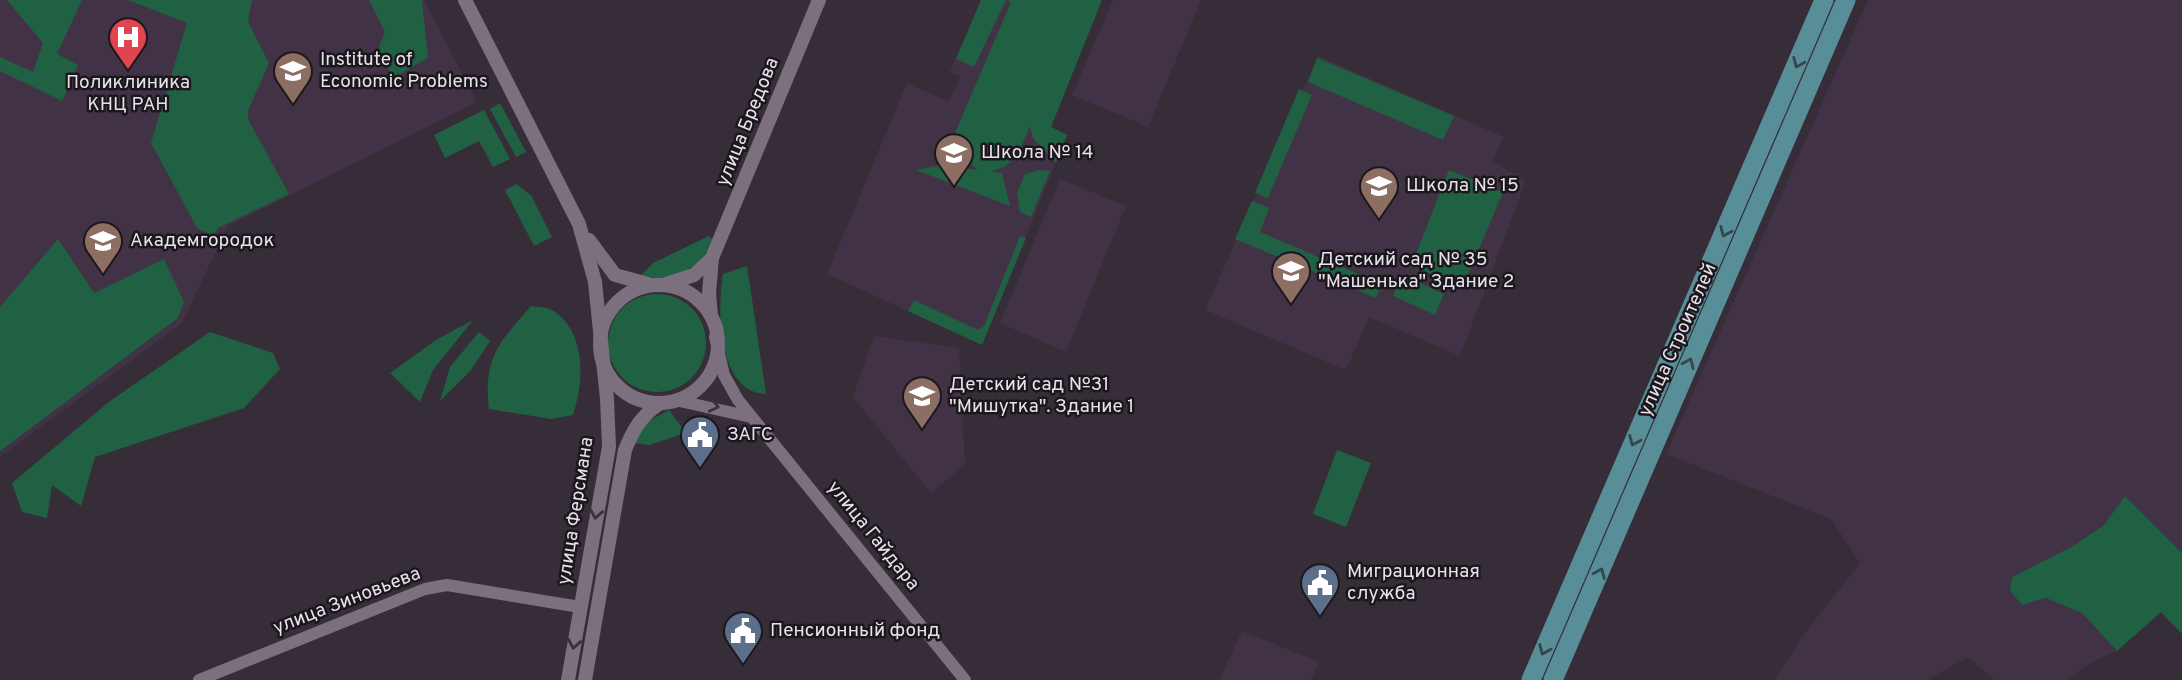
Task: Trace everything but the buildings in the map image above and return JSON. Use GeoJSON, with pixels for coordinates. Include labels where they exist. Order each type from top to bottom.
{"type":"FeatureCollection","features":[{"type":"Feature","properties":{"kind":"main road","name":"улица Строителей"},"geometry":{"type":"LineString","coordinates":[[1531,680],[1824,0]]}},
{"type":"Feature","properties":{"kind":"main road","name":"улица Строителей"},"geometry":{"type":"LineString","coordinates":[[1553,680],[1846,0]]}},
{"type":"Feature","properties":{"kind":"main road"},"geometry":{"type":"LineString","coordinates":[[1644,415],[1663,424]]}},
{"type":"Feature","properties":{"kind":"street","name":"улица Ферсмана"},"geometry":{"type":"LineString","coordinates":[[465,0],[579,224],[615,275],[658,285]]}},
{"type":"Feature","properties":{"kind":"street","name":"улица Бредова"},"geometry":{"type":"LineString","coordinates":[[712,258],[819,0]]}},
{"type":"Feature","properties":{"kind":"street","name":"улица Ферсмана"},"geometry":{"type":"LineString","coordinates":[[570,680],[608,447],[595,282],[579,224]]}},
{"type":"Feature","properties":{"kind":"street"},"geometry":{"type":"LineString","coordinates":[[712,258],[709,293],[716,355],[708,377],[700,387],[675,400],[659,404],[630,396],[613,381],[601,348],[603,320],[610,309],[637,289],[694,275],[712,258]]}},
{"type":"Feature","properties":{"kind":"street"},"geometry":{"type":"LineString","coordinates":[[658,285],[696,296],[714,332]]}},
{"type":"Feature","properties":{"kind":"street","name":"улица Гайдара"},"geometry":{"type":"LineString","coordinates":[[714,332],[724,375],[751,417],[965,680]]}},
{"type":"Feature","properties":{"kind":"street"},"geometry":{"type":"LineString","coordinates":[[675,400],[723,408],[751,417]]}},
{"type":"Feature","properties":{"kind":"street","name":"улица Ферсмана"},"geometry":{"type":"LineString","coordinates":[[585,680],[625,450],[634,428],[648,411],[659,404]]}},
{"type":"Feature","properties":{"kind":"street","name":"улица Зиновьева"},"geometry":{"type":"LineString","coordinates":[[199,680],[425,589],[447,585],[597,610]]}},
{"type":"Feature","properties":{"kind":"shaded area","name":"Академгородок"},"geometry":{"type":"Polygon","coordinates":[[[0,0],[424,0],[477,102],[228,226],[182,323],[0,457],[0,0]]]}},
{"type":"Feature","properties":{"kind":"shaded area","name":"Школа № 14"},"geometry":{"type":"Polygon","coordinates":[[[981,0],[1102,0],[1051,127],[1067,135],[982,345],[827,274],[907,83],[949,102],[960,77],[950,72],[981,0]]]}},
{"type":"Feature","properties":{"kind":"shaded area"},"geometry":{"type":"Polygon","coordinates":[[[1113,0],[1201,0],[1148,127],[1072,95],[1113,0]]]}},
{"type":"Feature","properties":{"kind":"shaded area"},"geometry":{"type":"Polygon","coordinates":[[[1868,0],[2182,0],[2182,553],[2125,496],[2104,525],[2073,546],[2012,577],[2010,591],[2022,605],[2046,598],[2082,613],[2117,651],[2090,663],[2068,680],[1994,680],[1968,657],[1928,680],[1775,680],[1801,638],[1860,563],[1831,519],[1666,454],[1868,0]]]}},
{"type":"Feature","properties":{"kind":"shaded area","name":"Школа № 15"},"geometry":{"type":"Polygon","coordinates":[[[1318,56],[1504,137],[1492,161],[1526,181],[1460,356],[1369,317],[1346,370],[1205,310],[1318,56]]]}},
{"type":"Feature","properties":{"kind":"shaded area"},"geometry":{"type":"Polygon","coordinates":[[[1060,179],[1126,206],[1066,352],[1000,323],[1060,179]]]}},
{"type":"Feature","properties":{"kind":"shaded area","name":"Детский сад №31 \"Мишутка\". Здание 1"},"geometry":{"type":"Polygon","coordinates":[[[874,336],[959,348],[965,464],[931,493],[853,397],[874,336]]]}},
{"type":"Feature","properties":{"kind":"shaded area"},"geometry":{"type":"Polygon","coordinates":[[[1242,631],[1319,662],[1311,680],[1219,680],[1242,631]]]}},
{"type":"Feature","properties":{"kind":"green space"},"geometry":{"type":"Polygon","coordinates":[[[7,0],[82,0],[57,54],[78,65],[62,101],[0,71],[0,57],[33,72],[43,43],[7,0]]]}},
{"type":"Feature","properties":{"kind":"green space"},"geometry":{"type":"Polygon","coordinates":[[[128,0],[252,0],[248,22],[269,63],[248,111],[248,119],[289,194],[218,228],[213,236],[197,228],[151,143],[187,23],[128,0]]]}},
{"type":"Feature","properties":{"kind":"green space"},"geometry":{"type":"Polygon","coordinates":[[[369,0],[422,0],[428,58],[393,78],[378,49],[385,32],[369,0]]]}},
{"type":"Feature","properties":{"kind":"green space"},"geometry":{"type":"Polygon","coordinates":[[[981,0],[1006,0],[974,67],[956,59],[981,0]]]}},
{"type":"Feature","properties":{"kind":"green space"},"geometry":{"type":"Polygon","coordinates":[[[1007,0],[1102,0],[1051,127],[1067,135],[1056,163],[1033,138],[1030,126],[1021,148],[1012,160],[1007,165],[991,171],[1002,173],[1010,206],[916,170],[941,165],[978,170],[960,155],[955,133],[1011,2],[1007,0]]]}},
{"type":"Feature","properties":{"kind":"green space"},"geometry":{"type":"Polygon","coordinates":[[[1317,58],[1454,116],[1443,140],[1308,82],[1317,58]]]}},
{"type":"Feature","properties":{"kind":"green space"},"geometry":{"type":"Polygon","coordinates":[[[1299,89],[1312,95],[1268,198],[1255,193],[1299,89]]]}},
{"type":"Feature","properties":{"kind":"green space"},"geometry":{"type":"Polygon","coordinates":[[[500,103],[526,152],[516,157],[490,109],[500,103]]]}},
{"type":"Feature","properties":{"kind":"green space"},"geometry":{"type":"Polygon","coordinates":[[[484,110],[510,159],[493,167],[479,141],[445,158],[434,135],[484,110]]]}},
{"type":"Feature","properties":{"kind":"green space"},"geometry":{"type":"Polygon","coordinates":[[[1039,170],[1050,171],[1031,217],[1020,212],[1017,193],[1025,174],[1039,170]]]}},
{"type":"Feature","properties":{"kind":"green space"},"geometry":{"type":"Polygon","coordinates":[[[1449,170],[1503,192],[1463,287],[1411,266],[1449,170]]]}},
{"type":"Feature","properties":{"kind":"green space"},"geometry":{"type":"Polygon","coordinates":[[[516,184],[531,195],[552,237],[534,246],[505,190],[516,184]]]}},
{"type":"Feature","properties":{"kind":"green space"},"geometry":{"type":"Polygon","coordinates":[[[1252,201],[1269,208],[1260,232],[1382,284],[1376,298],[1235,239],[1252,201]]]}},
{"type":"Feature","properties":{"kind":"green space"},"geometry":{"type":"Polygon","coordinates":[[[709,236],[715,241],[692,267],[674,276],[639,278],[653,263],[709,236]]]}},
{"type":"Feature","properties":{"kind":"green space"},"geometry":{"type":"Polygon","coordinates":[[[1020,236],[1026,238],[982,345],[908,311],[914,300],[978,330],[984,326],[1020,236]]]}},
{"type":"Feature","properties":{"kind":"green space"},"geometry":{"type":"Polygon","coordinates":[[[58,239],[94,293],[164,259],[184,302],[178,318],[0,451],[0,307],[58,239]]]}},
{"type":"Feature","properties":{"kind":"green space"},"geometry":{"type":"Polygon","coordinates":[[[747,266],[766,394],[750,390],[738,380],[729,365],[721,327],[723,274],[747,266]]]}},
{"type":"Feature","properties":{"kind":"green space"},"geometry":{"type":"Polygon","coordinates":[[[1403,275],[1444,294],[1435,315],[1393,296],[1403,275]]]}},
{"type":"Feature","properties":{"kind":"green space"},"geometry":{"type":"Polygon","coordinates":[[[657,294],[676,298],[692,308],[702,324],[706,343],[702,362],[692,378],[676,388],[657,392],[638,388],[622,378],[612,362],[608,343],[612,324],[622,308],[638,298],[657,294]]]}},
{"type":"Feature","properties":{"kind":"green space"},"geometry":{"type":"Polygon","coordinates":[[[531,306],[550,309],[563,319],[572,331],[580,358],[579,388],[573,415],[551,419],[489,409],[491,364],[502,341],[531,306]]]}},
{"type":"Feature","properties":{"kind":"green space"},"geometry":{"type":"Polygon","coordinates":[[[473,320],[433,370],[420,402],[390,373],[436,340],[473,320]]]}},
{"type":"Feature","properties":{"kind":"green space"},"geometry":{"type":"Polygon","coordinates":[[[210,332],[273,353],[280,369],[244,408],[95,457],[81,506],[52,485],[47,518],[22,512],[12,483],[110,401],[210,332]]]}},
{"type":"Feature","properties":{"kind":"green space"},"geometry":{"type":"Polygon","coordinates":[[[479,332],[490,341],[471,370],[440,401],[450,367],[479,332]]]}},
{"type":"Feature","properties":{"kind":"green space"},"geometry":{"type":"Polygon","coordinates":[[[669,410],[686,433],[649,445],[634,443],[647,422],[669,410]]]}},
{"type":"Feature","properties":{"kind":"green space"},"geometry":{"type":"Polygon","coordinates":[[[1337,450],[1371,463],[1346,527],[1313,514],[1337,450]]]}},
{"type":"Feature","properties":{"kind":"green space"},"geometry":{"type":"Polygon","coordinates":[[[2125,496],[2182,553],[2182,634],[2161,612],[2117,651],[2082,613],[2046,598],[2022,605],[2010,591],[2012,577],[2073,546],[2104,525],[2125,496]]]}},
{"type":"Feature","properties":{"kind":"place","name":"Поликлиника КНЦ РАН"},"geometry":{"type":"Point","coordinates":[128,71]}},
{"type":"Feature","properties":{"kind":"place","name":"Institute of Economic Problems"},"geometry":{"type":"Point","coordinates":[293,105]}},
{"type":"Feature","properties":{"kind":"place","name":"Школа № 14"},"geometry":{"type":"Point","coordinates":[954,187]}},
{"type":"Feature","properties":{"kind":"place","name":"Школа № 15"},"geometry":{"type":"Point","coordinates":[1379,220]}},
{"type":"Feature","properties":{"kind":"place","name":"Академгородок"},"geometry":{"type":"Point","coordinates":[103,275]}},
{"type":"Feature","properties":{"kind":"place","name":"Детский сад № 35 \"Машенька\" Здание 2"},"geometry":{"type":"Point","coordinates":[1291,305]}},
{"type":"Feature","properties":{"kind":"place","name":"Детский сад №31 \"Мишутка\". Здание 1"},"geometry":{"type":"Point","coordinates":[922,430]}},
{"type":"Feature","properties":{"kind":"place","name":"ЗАГС"},"geometry":{"type":"Point","coordinates":[700,469]}},
{"type":"Feature","properties":{"kind":"place","name":"Миграционная служба"},"geometry":{"type":"Point","coordinates":[1320,617]}},
{"type":"Feature","properties":{"kind":"place","name":"Пенсионный фонд"},"geometry":{"type":"Point","coordinates":[743,665]}}]}
